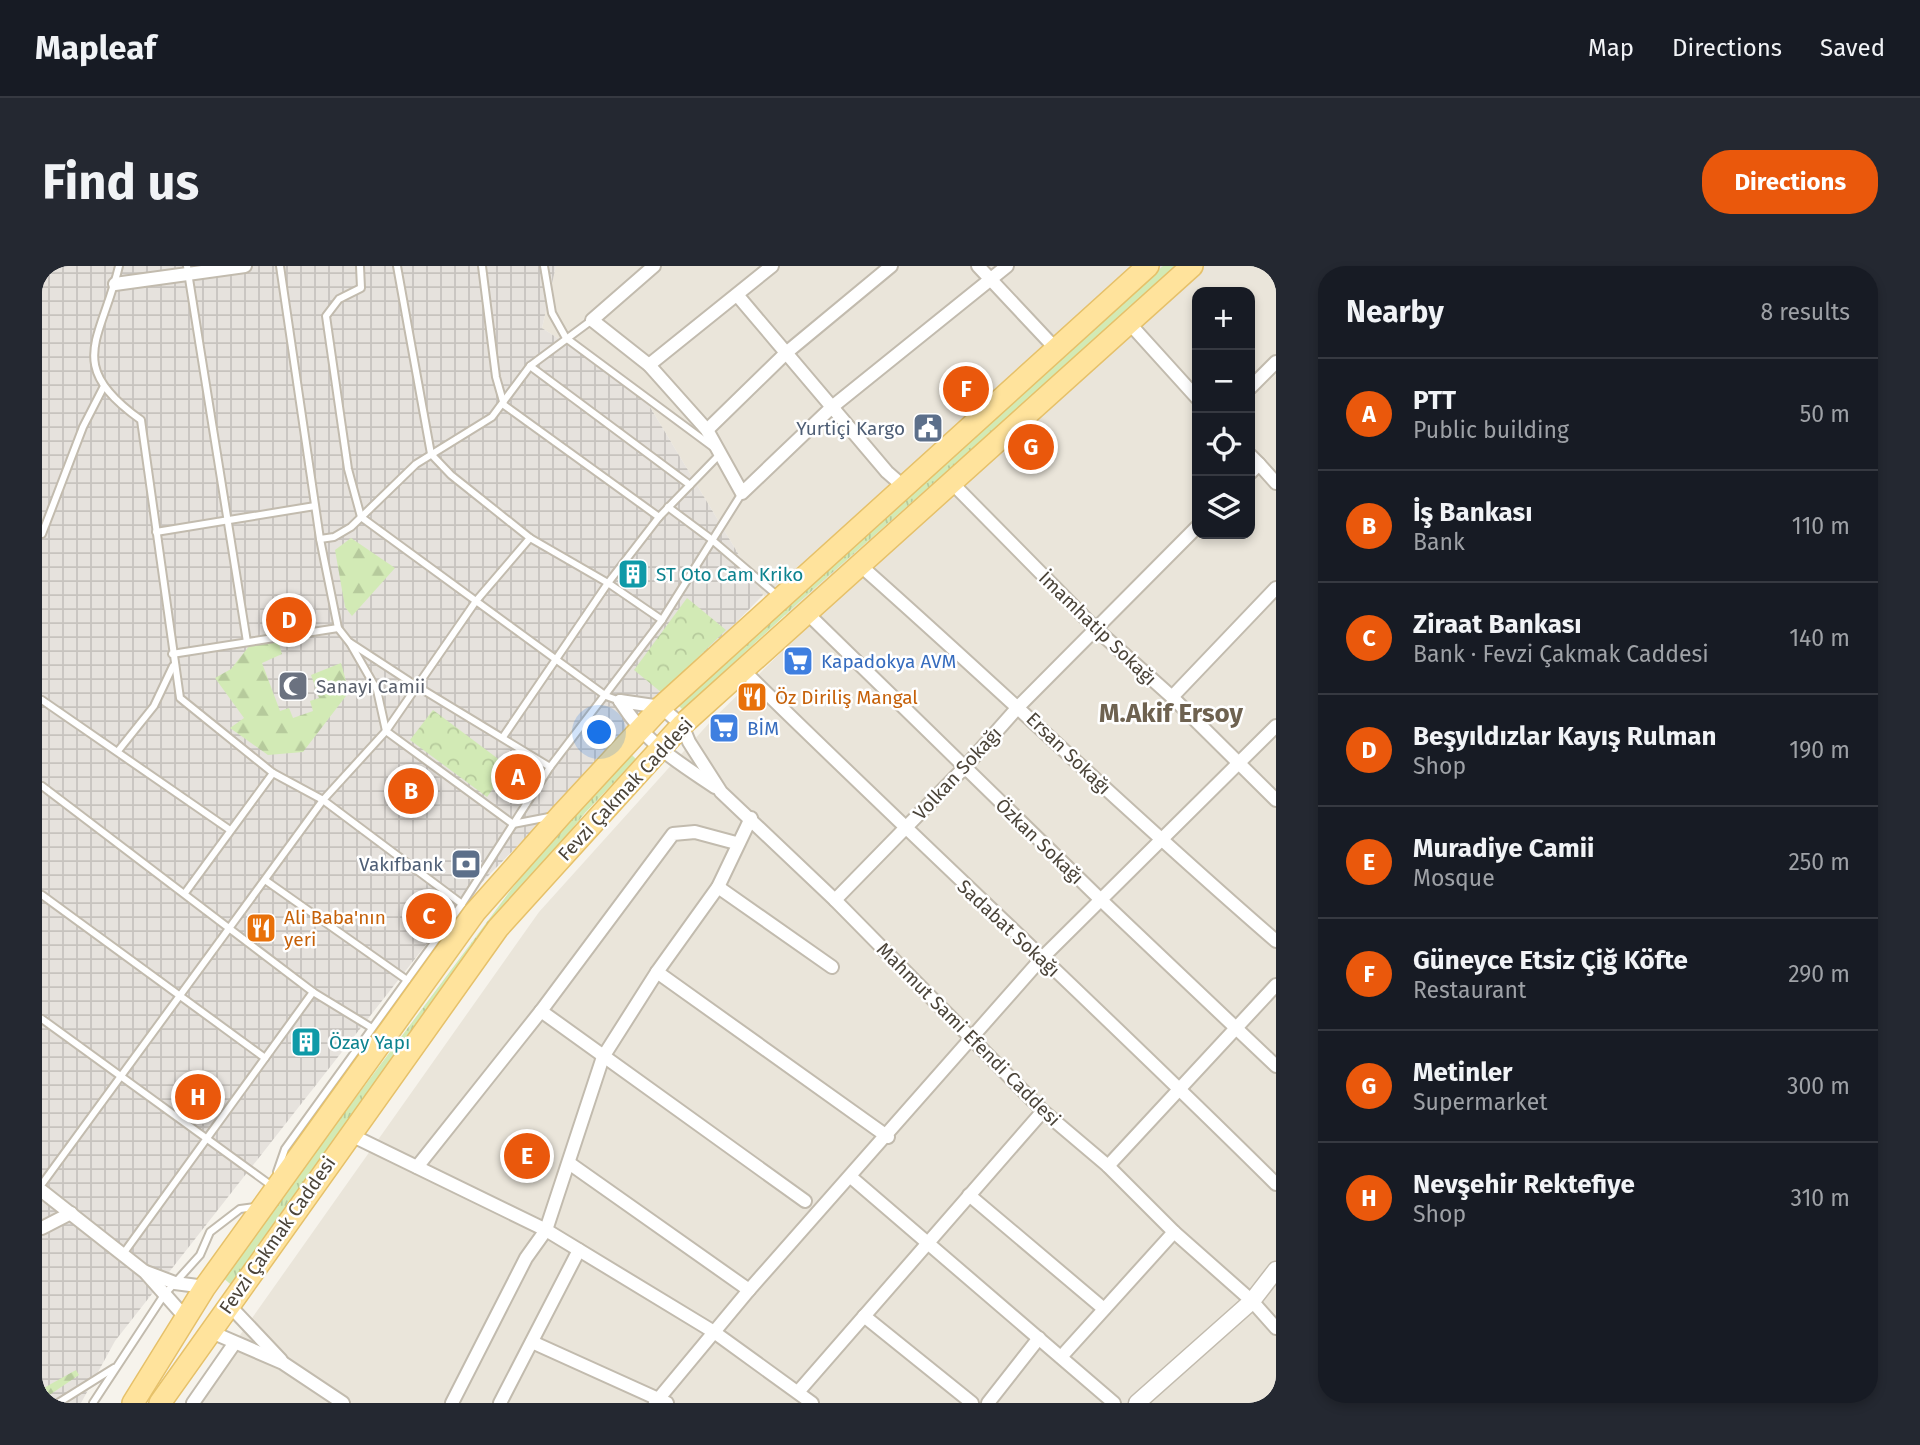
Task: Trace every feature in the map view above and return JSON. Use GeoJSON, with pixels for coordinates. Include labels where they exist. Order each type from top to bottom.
{"type":"FeatureCollection","features":[{"type":"Feature","properties":{"kind":"main road","name":"Fevzi Çakmak Caddesi"},"geometry":{"type":"LineString","coordinates":[[133,1403],[184,1317],[475,912],[561,815],[661,708],[1148,266]]}},
{"type":"Feature","properties":{"kind":"main road","name":"Fevzi Çakmak Caddesi"},"geometry":{"type":"LineString","coordinates":[[160,1403],[498,928],[659,750],[682,725],[1192,266]]}},
{"type":"Feature","properties":{"kind":"main road"},"geometry":{"type":"LineString","coordinates":[[205,1287],[228,1304]]}},
{"type":"Feature","properties":{"kind":"main road"},"geometry":{"type":"LineString","coordinates":[[184,1317],[197,1327],[209,1331]]}},
{"type":"Feature","properties":{"kind":"street"},"geometry":{"type":"LineString","coordinates":[[115,284],[188,271],[245,266]]}},
{"type":"Feature","properties":{"kind":"street"},"geometry":{"type":"LineString","coordinates":[[654,266],[592,320],[649,365],[707,430],[741,493],[832,407],[1007,266]]}},
{"type":"Feature","properties":{"kind":"street"},"geometry":{"type":"LineString","coordinates":[[649,365],[772,266]]}},
{"type":"Feature","properties":{"kind":"street"},"geometry":{"type":"LineString","coordinates":[[707,430],[786,353],[891,266]]}},
{"type":"Feature","properties":{"kind":"street"},"geometry":{"type":"LineString","coordinates":[[978,266],[1055,348]]}},
{"type":"Feature","properties":{"kind":"street"},"geometry":{"type":"LineString","coordinates":[[738,296],[887,472],[903,486]]}},
{"type":"Feature","properties":{"kind":"street"},"geometry":{"type":"LineString","coordinates":[[1130,324],[1192,392]]}},
{"type":"Feature","properties":{"kind":"street"},"geometry":{"type":"LineString","coordinates":[[1255,383],[1276,362]]}},
{"type":"Feature","properties":{"kind":"street"},"geometry":{"type":"LineString","coordinates":[[1255,466],[1276,483]]}},
{"type":"Feature","properties":{"kind":"street","name":"İmamhatip Sokağı"},"geometry":{"type":"LineString","coordinates":[[952,483],[1097,630],[1172,697],[1276,800]]}},
{"type":"Feature","properties":{"kind":"street","name":"Volkan Sokağı"},"geometry":{"type":"LineString","coordinates":[[835,900],[965,767],[1019,706],[1192,532]]}},
{"type":"Feature","properties":{"kind":"street","name":"Ersan Sokağı"},"geometry":{"type":"LineString","coordinates":[[861,566],[1019,706],[1162,842],[1276,941]]}},
{"type":"Feature","properties":{"kind":"street"},"geometry":{"type":"LineString","coordinates":[[1172,697],[1276,588]]}},
{"type":"Feature","properties":{"kind":"street","name":"Özkan Sokağı"},"geometry":{"type":"LineString","coordinates":[[807,613],[1101,900],[1239,1028],[1276,1066]]}},
{"type":"Feature","properties":{"kind":"street","name":"Sadabat Sokağı"},"geometry":{"type":"LineString","coordinates":[[743,670],[1276,1184]]}},
{"type":"Feature","properties":{"kind":"street"},"geometry":{"type":"LineString","coordinates":[[620,701],[661,708],[682,725]]}},
{"type":"Feature","properties":{"kind":"street"},"geometry":{"type":"LineString","coordinates":[[620,701],[639,731],[659,750],[721,792]]}},
{"type":"Feature","properties":{"kind":"street","name":"Mahmut Sami Efendi Caddesi"},"geometry":{"type":"LineString","coordinates":[[682,725],[721,792],[835,900],[1043,1111],[1108,1166],[1174,1232],[1252,1301],[1276,1328]]}},
{"type":"Feature","properties":{"kind":"street"},"geometry":{"type":"LineString","coordinates":[[532,1342],[660,1401],[750,1290],[852,1178],[1041,959],[1162,842],[1276,726]]}},
{"type":"Feature","properties":{"kind":"street"},"geometry":{"type":"LineString","coordinates":[[452,1403],[526,1258],[546,1230],[603,1057],[657,972],[718,887],[736,844],[751,818]]}},
{"type":"Feature","properties":{"kind":"street"},"geometry":{"type":"LineString","coordinates":[[417,1167],[541,1011],[673,834],[695,832],[736,844]]}},
{"type":"Feature","properties":{"kind":"street"},"geometry":{"type":"LineString","coordinates":[[718,887],[832,967]]}},
{"type":"Feature","properties":{"kind":"street"},"geometry":{"type":"LineString","coordinates":[[657,972],[888,1137]]}},
{"type":"Feature","properties":{"kind":"street"},"geometry":{"type":"LineString","coordinates":[[1108,1166],[1239,1028],[1276,985]]}},
{"type":"Feature","properties":{"kind":"street"},"geometry":{"type":"LineString","coordinates":[[541,1011],[805,1201]]}},
{"type":"Feature","properties":{"kind":"street"},"geometry":{"type":"LineString","coordinates":[[798,1392],[1043,1111]]}},
{"type":"Feature","properties":{"kind":"street"},"geometry":{"type":"LineString","coordinates":[[349,1134],[546,1230],[714,1332],[812,1403]]}},
{"type":"Feature","properties":{"kind":"street"},"geometry":{"type":"LineString","coordinates":[[569,1163],[750,1290]]}},
{"type":"Feature","properties":{"kind":"street"},"geometry":{"type":"LineString","coordinates":[[852,1178],[1114,1403]]}},
{"type":"Feature","properties":{"kind":"street"},"geometry":{"type":"LineString","coordinates":[[42,1191],[145,1272],[184,1317]]}},
{"type":"Feature","properties":{"kind":"street"},"geometry":{"type":"LineString","coordinates":[[969,1195],[1104,1309]]}},
{"type":"Feature","properties":{"kind":"street"},"geometry":{"type":"LineString","coordinates":[[42,1228],[71,1213]]}},
{"type":"Feature","properties":{"kind":"street"},"geometry":{"type":"LineString","coordinates":[[1060,1357],[1174,1232]]}},
{"type":"Feature","properties":{"kind":"street"},"geometry":{"type":"LineString","coordinates":[[500,1403],[579,1250]]}},
{"type":"Feature","properties":{"kind":"street"},"geometry":{"type":"LineString","coordinates":[[1138,1403],[1252,1301],[1276,1270]]}},
{"type":"Feature","properties":{"kind":"street"},"geometry":{"type":"LineString","coordinates":[[145,1272],[175,1283],[205,1287]]}},
{"type":"Feature","properties":{"kind":"street"},"geometry":{"type":"LineString","coordinates":[[228,1304],[283,1363]]}},
{"type":"Feature","properties":{"kind":"street"},"geometry":{"type":"LineString","coordinates":[[864,1316],[972,1403]]}},
{"type":"Feature","properties":{"kind":"street"},"geometry":{"type":"LineString","coordinates":[[209,1331],[283,1363],[343,1403]]}},
{"type":"Feature","properties":{"kind":"street"},"geometry":{"type":"LineString","coordinates":[[988,1403],[1040,1338]]}},
{"type":"Feature","properties":{"kind":"street"},"geometry":{"type":"LineString","coordinates":[[193,1403],[234,1344]]}},
{"type":"Feature","properties":{"kind":"lane"},"geometry":{"type":"LineString","coordinates":[[120,266],[94,345],[96,374],[113,399],[141,419],[173,666],[180,698],[273,773],[323,800],[462,904]]}},
{"type":"Feature","properties":{"kind":"lane"},"geometry":{"type":"LineString","coordinates":[[280,266],[320,539],[338,628],[377,690],[386,730],[513,824],[561,815]]}},
{"type":"Feature","properties":{"kind":"lane"},"geometry":{"type":"LineString","coordinates":[[360,266],[362,288],[339,299],[326,316],[348,469],[361,517],[606,696],[620,701]]}},
{"type":"Feature","properties":{"kind":"lane"},"geometry":{"type":"LineString","coordinates":[[397,266],[431,454],[451,475],[530,538],[608,583],[662,620]]}},
{"type":"Feature","properties":{"kind":"lane"},"geometry":{"type":"LineString","coordinates":[[482,266],[496,377],[504,405],[659,517]]}},
{"type":"Feature","properties":{"kind":"lane"},"geometry":{"type":"LineString","coordinates":[[503,737],[608,583],[659,517],[721,453],[566,338],[552,313],[544,266]]}},
{"type":"Feature","properties":{"kind":"lane"},"geometry":{"type":"LineString","coordinates":[[188,271],[247,642]]}},
{"type":"Feature","properties":{"kind":"lane"},"geometry":{"type":"LineString","coordinates":[[320,539],[334,537],[361,517],[416,464],[492,417],[504,405],[530,366],[592,320]]}},
{"type":"Feature","properties":{"kind":"lane"},"geometry":{"type":"LineString","coordinates":[[530,366],[690,485]]}},
{"type":"Feature","properties":{"kind":"lane"},"geometry":{"type":"LineString","coordinates":[[42,534],[83,427],[104,386]]}},
{"type":"Feature","properties":{"kind":"lane"},"geometry":{"type":"LineString","coordinates":[[93,1403],[164,1295],[200,1255],[210,1232],[240,1209],[265,1206],[285,1149],[462,904],[550,767],[662,620],[741,493]]}},
{"type":"Feature","properties":{"kind":"lane"},"geometry":{"type":"LineString","coordinates":[[156,532],[315,506]]}},
{"type":"Feature","properties":{"kind":"lane"},"geometry":{"type":"LineString","coordinates":[[668,508],[712,539],[781,598]]}},
{"type":"Feature","properties":{"kind":"lane"},"geometry":{"type":"LineString","coordinates":[[42,1184],[323,800],[386,730],[476,601],[530,538]]}},
{"type":"Feature","properties":{"kind":"lane"},"geometry":{"type":"LineString","coordinates":[[172,654],[338,628]]}},
{"type":"Feature","properties":{"kind":"lane"},"geometry":{"type":"LineString","coordinates":[[349,642],[550,767]]}},
{"type":"Feature","properties":{"kind":"lane"},"geometry":{"type":"LineString","coordinates":[[118,751],[153,706],[173,666]]}},
{"type":"Feature","properties":{"kind":"lane"},"geometry":{"type":"LineString","coordinates":[[42,700],[230,830]]}},
{"type":"Feature","properties":{"kind":"lane"},"geometry":{"type":"LineString","coordinates":[[185,893],[273,773]]}},
{"type":"Feature","properties":{"kind":"lane"},"geometry":{"type":"LineString","coordinates":[[42,786],[313,992],[372,1028]]}},
{"type":"Feature","properties":{"kind":"lane"},"geometry":{"type":"LineString","coordinates":[[265,880],[407,980]]}},
{"type":"Feature","properties":{"kind":"lane"},"geometry":{"type":"LineString","coordinates":[[42,895],[265,1058]]}},
{"type":"Feature","properties":{"kind":"lane"},"geometry":{"type":"LineString","coordinates":[[123,1255],[313,992]]}},
{"type":"Feature","properties":{"kind":"lane"},"geometry":{"type":"LineString","coordinates":[[42,1019],[272,1186]]}},
{"type":"Feature","properties":{"kind":"lane"},"geometry":{"type":"LineString","coordinates":[[58,1403],[116,1367]]}},
{"type":"Feature","properties":{"kind":"shaded area"},"geometry":{"type":"Polygon","coordinates":[[[42,266],[556,266],[542,328],[641,392],[763,595],[447,918],[115,1341],[81,1403],[42,1403],[42,266]]]}},
{"type":"Feature","properties":{"kind":"shaded area"},"geometry":{"type":"Polygon","coordinates":[[[556,266],[1276,266],[1276,1403],[192,1403],[539,912],[711,721],[803,631],[763,595],[641,392],[542,328],[556,266]]]}},
{"type":"Feature","properties":{"kind":"green space"},"geometry":{"type":"Polygon","coordinates":[[[1163,266],[1178,266],[798,603],[686,707],[682,709],[677,704],[926,476],[1163,266]]]}},
{"type":"Feature","properties":{"kind":"green space"},"geometry":{"type":"Polygon","coordinates":[[[351,538],[395,568],[352,616],[345,607],[335,550],[351,538]]]}},
{"type":"Feature","properties":{"kind":"green space"},"geometry":{"type":"Polygon","coordinates":[[[687,598],[726,630],[662,693],[634,670],[687,598]]]}},
{"type":"Feature","properties":{"kind":"green space"},"geometry":{"type":"Polygon","coordinates":[[[278,640],[282,654],[262,663],[280,711],[289,708],[293,718],[313,711],[310,701],[319,698],[311,675],[341,663],[349,692],[303,752],[268,755],[230,728],[244,718],[215,678],[231,669],[250,645],[278,640]]]}},
{"type":"Feature","properties":{"kind":"green space"},"geometry":{"type":"Polygon","coordinates":[[[433,710],[509,767],[487,797],[410,740],[433,710]]]}},
{"type":"Feature","properties":{"kind":"green space"},"geometry":{"type":"Polygon","coordinates":[[[629,752],[636,759],[585,813],[548,858],[235,1288],[222,1277],[510,891],[579,806],[629,752]]]}},
{"type":"Feature","properties":{"kind":"green space"},"geometry":{"type":"Polygon","coordinates":[[[76,1370],[79,1375],[42,1400],[42,1389],[76,1370]]]}},
{"type":"Feature","properties":{"kind":"place","name":"Güneyce Etsiz Çiğ Köfte"},"geometry":{"type":"Point","coordinates":[966,389]}},
{"type":"Feature","properties":{"kind":"place","name":"Yurtiçi Kargo"},"geometry":{"type":"Point","coordinates":[928,428]}},
{"type":"Feature","properties":{"kind":"place","name":"Metinler"},"geometry":{"type":"Point","coordinates":[1031,447]}},
{"type":"Feature","properties":{"kind":"place","name":"ST Oto Cam Kriko"},"geometry":{"type":"Point","coordinates":[633,574]}},
{"type":"Feature","properties":{"kind":"place","name":"Beşyıldızlar Kayış Rulman"},"geometry":{"type":"Point","coordinates":[289,620]}},
{"type":"Feature","properties":{"kind":"place","name":"Kapadokya AVM"},"geometry":{"type":"Point","coordinates":[798,661]}},
{"type":"Feature","properties":{"kind":"place","name":"Sanayi Camii"},"geometry":{"type":"Point","coordinates":[293,686]}},
{"type":"Feature","properties":{"kind":"place","name":"Öz Diriliş Mangal"},"geometry":{"type":"Point","coordinates":[752,697]}},
{"type":"Feature","properties":{"kind":"place","name":"BİM"},"geometry":{"type":"Point","coordinates":[724,728]}},
{"type":"Feature","properties":{"kind":"place","name":"PTT"},"geometry":{"type":"Point","coordinates":[518,777]}},
{"type":"Feature","properties":{"kind":"place","name":"İş Bankası"},"geometry":{"type":"Point","coordinates":[411,791]}},
{"type":"Feature","properties":{"kind":"place","name":"Vakıfbank"},"geometry":{"type":"Point","coordinates":[466,864]}},
{"type":"Feature","properties":{"kind":"place","name":"Ziraat Bankası"},"geometry":{"type":"Point","coordinates":[429,916]}},
{"type":"Feature","properties":{"kind":"place","name":"Ali Baba'nın yeri"},"geometry":{"type":"Point","coordinates":[261,928]}},
{"type":"Feature","properties":{"kind":"place","name":"Özay Yapı"},"geometry":{"type":"Point","coordinates":[306,1042]}},
{"type":"Feature","properties":{"kind":"place","name":"Nevşehir Rektefiye"},"geometry":{"type":"Point","coordinates":[198,1097]}},
{"type":"Feature","properties":{"kind":"place","name":"Muradiye Camii"},"geometry":{"type":"Point","coordinates":[527,1156]}},
{"type":"Feature","properties":{"kind":"district","name":"M.Akif Ersoy"},"geometry":{"type":"Point","coordinates":[1171,713]}}]}
